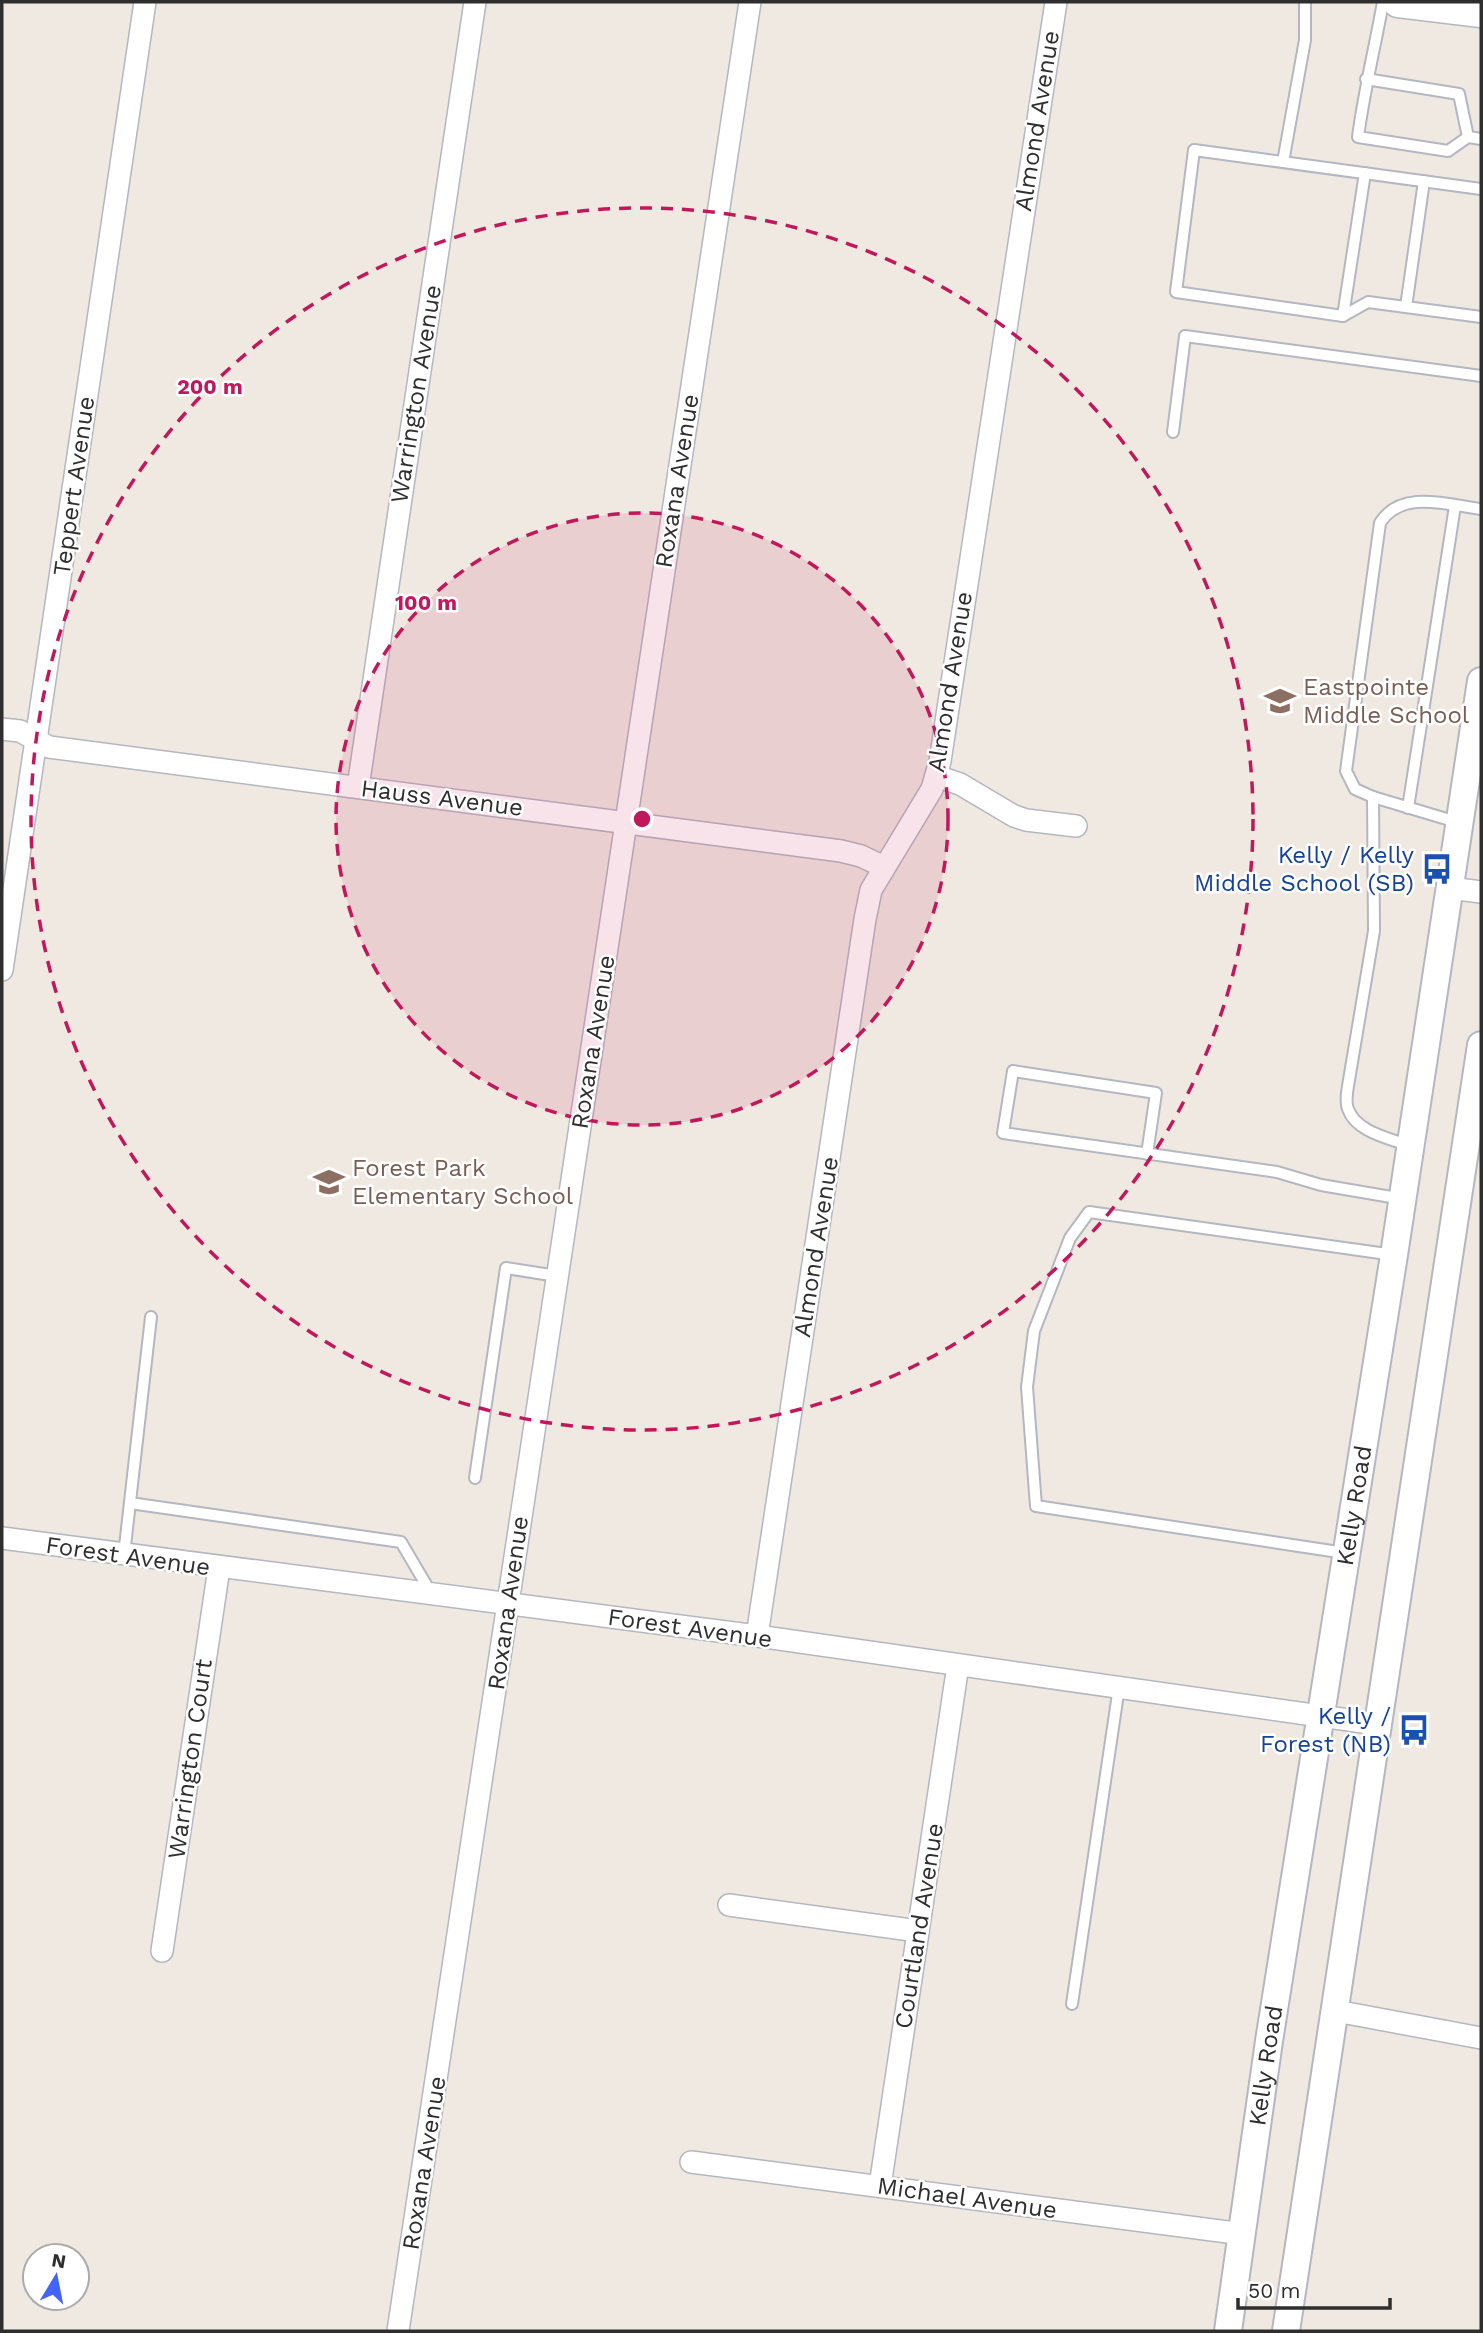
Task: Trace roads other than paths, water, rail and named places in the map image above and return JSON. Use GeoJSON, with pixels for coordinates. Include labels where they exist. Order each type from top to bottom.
{"type":"FeatureCollection","features":[{"type":"Feature","properties":{"kind":"main road"},"geometry":{"type":"LineString","coordinates":[[1398,2],[1446,5],[1481,12]]}},
{"type":"Feature","properties":{"kind":"street","name":"Teppert Avenue"},"geometry":{"type":"LineString","coordinates":[[2,970],[145,2]]}},
{"type":"Feature","properties":{"kind":"street","name":"Warrington Avenue"},"geometry":{"type":"LineString","coordinates":[[358,787],[475,2]]}},
{"type":"Feature","properties":{"kind":"street","name":"Roxana Avenue"},"geometry":{"type":"LineString","coordinates":[[398,2331],[750,2]]}},
{"type":"Feature","properties":{"kind":"street","name":"Almond Avenue"},"geometry":{"type":"LineString","coordinates":[[757,1636],[864,919],[871,890],[932,789],[936,776],[1056,2]]}},
{"type":"Feature","properties":{"kind":"street","name":"Kelly Road"},"geometry":{"type":"LineString","coordinates":[[1228,2331],[1244,2234],[1269,2041],[1403,1199],[1481,681]]}},
{"type":"Feature","properties":{"kind":"street","name":"Hauss Avenue"},"geometry":{"type":"LineString","coordinates":[[2,729],[20,731],[50,747],[852,853],[884,867]]}},
{"type":"Feature","properties":{"kind":"street"},"geometry":{"type":"LineString","coordinates":[[936,776],[960,784],[1014,816],[1076,827]]}},
{"type":"Feature","properties":{"kind":"street"},"geometry":{"type":"LineString","coordinates":[[1450,888],[1481,892]]}},
{"type":"Feature","properties":{"kind":"street"},"geometry":{"type":"LineString","coordinates":[[1286,2331],[1481,1045]]}},
{"type":"Feature","properties":{"kind":"street","name":"Forest Avenue"},"geometry":{"type":"LineString","coordinates":[[2,1538],[757,1636],[1377,1724]]}},
{"type":"Feature","properties":{"kind":"street","name":"Warrington Court"},"geometry":{"type":"LineString","coordinates":[[162,1951],[219,1568]]}},
{"type":"Feature","properties":{"kind":"street","name":"Courtland Avenue"},"geometry":{"type":"LineString","coordinates":[[880,2186],[958,1665]]}},
{"type":"Feature","properties":{"kind":"street"},"geometry":{"type":"LineString","coordinates":[[729,1905],[918,1931]]}},
{"type":"Feature","properties":{"kind":"street"},"geometry":{"type":"LineString","coordinates":[[1336,2011],[1481,2038]]}},
{"type":"Feature","properties":{"kind":"street","name":"Michael Avenue"},"geometry":{"type":"LineString","coordinates":[[691,2162],[1244,2234]]}},
{"type":"Feature","properties":{"kind":"lane"},"geometry":{"type":"LineString","coordinates":[[1283,162],[1305,40],[1305,2]]}},
{"type":"Feature","properties":{"kind":"lane"},"geometry":{"type":"LineString","coordinates":[[1382,2],[1374,52],[1366,79],[1358,137],[1448,151],[1468,137],[1481,139]]}},
{"type":"Feature","properties":{"kind":"lane"},"geometry":{"type":"LineString","coordinates":[[1366,79],[1459,94],[1468,137]]}},
{"type":"Feature","properties":{"kind":"lane"},"geometry":{"type":"LineString","coordinates":[[1481,189],[1194,150],[1176,292],[1343,316],[1368,302],[1481,317]]}},
{"type":"Feature","properties":{"kind":"lane"},"geometry":{"type":"LineString","coordinates":[[1343,316],[1365,173]]}},
{"type":"Feature","properties":{"kind":"lane"},"geometry":{"type":"LineString","coordinates":[[1406,307],[1424,181]]}},
{"type":"Feature","properties":{"kind":"lane"},"geometry":{"type":"LineString","coordinates":[[1172,432],[1185,335],[1481,376]]}},
{"type":"Feature","properties":{"kind":"lane"},"geometry":{"type":"LineString","coordinates":[[1460,824],[1373,797],[1356,789],[1346,771],[1380,523],[1387,512],[1400,504],[1414,502],[1481,509]]}},
{"type":"Feature","properties":{"kind":"lane"},"geometry":{"type":"LineString","coordinates":[[1408,808],[1455,506]]}},
{"type":"Feature","properties":{"kind":"lane"},"geometry":{"type":"LineString","coordinates":[[1373,797],[1374,931],[1348,1086],[1347,1107],[1354,1121],[1364,1128],[1411,1147]]}},
{"type":"Feature","properties":{"kind":"lane"},"geometry":{"type":"LineString","coordinates":[[1147,1154],[1156,1093],[1013,1071],[1003,1133],[1147,1154],[1277,1172],[1321,1185],[1403,1199]]}},
{"type":"Feature","properties":{"kind":"lane"},"geometry":{"type":"LineString","coordinates":[[1345,1553],[1036,1506],[1027,1387],[1034,1331],[1070,1238],[1089,1212],[1394,1255]]}},
{"type":"Feature","properties":{"kind":"lane"},"geometry":{"type":"LineString","coordinates":[[475,1478],[506,1268],[557,1276]]}},
{"type":"Feature","properties":{"kind":"lane"},"geometry":{"type":"LineString","coordinates":[[124,1555],[151,1317]]}},
{"type":"Feature","properties":{"kind":"lane"},"geometry":{"type":"LineString","coordinates":[[130,1503],[401,1542],[432,1595]]}},
{"type":"Feature","properties":{"kind":"lane"},"geometry":{"type":"LineString","coordinates":[[1072,2004],[1119,1687]]}},
{"type":"Feature","properties":{"kind":"place","name":"Eastpointe Middle School"},"geometry":{"type":"Point","coordinates":[1280,701]}},
{"type":"Feature","properties":{"kind":"place","name":"Kelly / Kelly Middle School (SB)"},"geometry":{"type":"Point","coordinates":[1437,869]}},
{"type":"Feature","properties":{"kind":"place","name":"Forest Park Elementary School"},"geometry":{"type":"Point","coordinates":[329,1182]}},
{"type":"Feature","properties":{"kind":"place","name":"Kelly / Forest (NB)"},"geometry":{"type":"Point","coordinates":[1414,1730]}}]}
